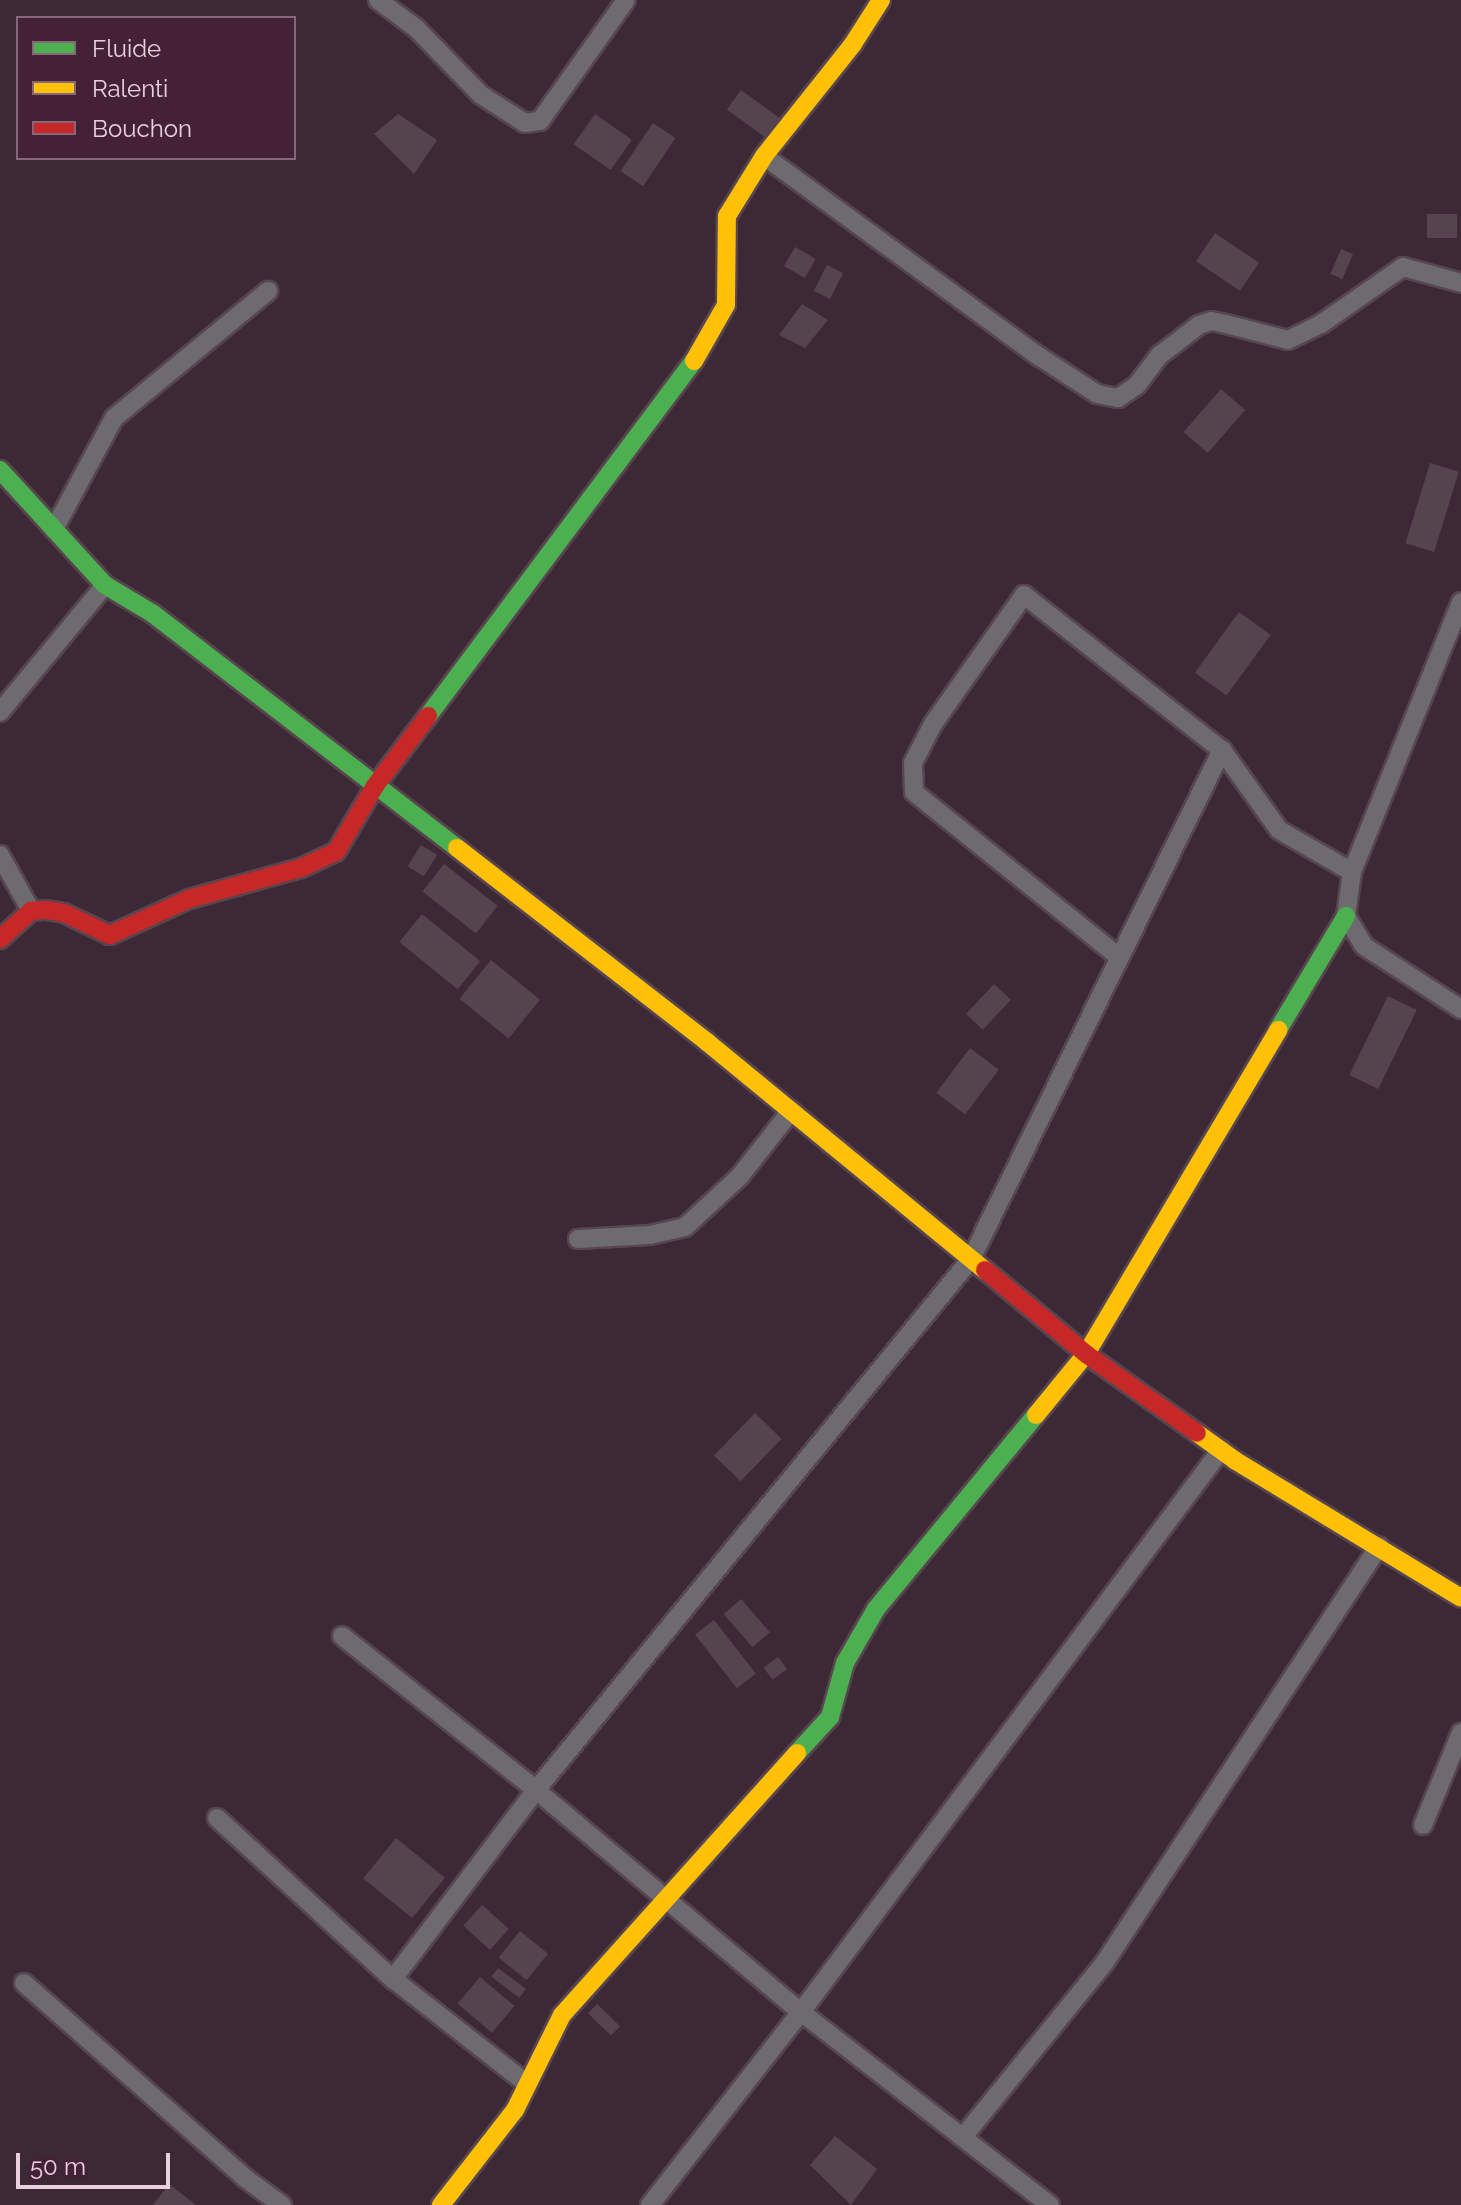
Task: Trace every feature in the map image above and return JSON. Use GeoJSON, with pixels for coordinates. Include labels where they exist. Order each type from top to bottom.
{"type":"FeatureCollection","features":[{"type":"Feature","properties":{"kind":"street"},"geometry":{"type":"LineString","coordinates":[[378,0],[416,28],[481,95],[525,123],[540,121],[626,0]]}},
{"type":"Feature","properties":{"kind":"street"},"geometry":{"type":"LineString","coordinates":[[0,939],[31,911],[64,913],[110,935],[189,899],[322,861],[336,852],[375,786],[686,374],[726,305],[727,216],[764,156],[853,44],[881,0]]}},
{"type":"Feature","properties":{"kind":"street"},"geometry":{"type":"LineString","coordinates":[[764,156],[1040,357],[1097,394],[1118,398],[1137,385],[1160,355],[1199,325],[1211,321],[1288,340],[1321,324],[1403,267],[1461,283]]}},
{"type":"Feature","properties":{"kind":"street"},"geometry":{"type":"LineString","coordinates":[[54,529],[114,418],[268,291]]}},
{"type":"Feature","properties":{"kind":"street"},"geometry":{"type":"LineString","coordinates":[[0,470],[105,585],[152,613],[791,1111],[1086,1354],[1221,1450],[1461,1598]]}},
{"type":"Feature","properties":{"kind":"street"},"geometry":{"type":"LineString","coordinates":[[0,712],[105,585]]}},
{"type":"Feature","properties":{"kind":"street"},"geometry":{"type":"LineString","coordinates":[[1119,957],[914,792],[913,763],[933,724],[1024,595],[1222,750],[1279,830],[1352,872]]}},
{"type":"Feature","properties":{"kind":"street"},"geometry":{"type":"LineString","coordinates":[[441,2205],[515,2110],[562,2015],[830,1717],[845,1663],[876,1609],[1086,1354],[1346,916],[1352,872],[1461,602]]}},
{"type":"Feature","properties":{"kind":"street"},"geometry":{"type":"LineString","coordinates":[[393,1979],[536,1790],[971,1259],[1222,750]]}},
{"type":"Feature","properties":{"kind":"street"},"geometry":{"type":"LineString","coordinates":[[0,855],[31,911]]}},
{"type":"Feature","properties":{"kind":"street"},"geometry":{"type":"LineString","coordinates":[[1346,916],[1364,946],[1461,1009]]}},
{"type":"Feature","properties":{"kind":"street"},"geometry":{"type":"LineString","coordinates":[[578,1239],[650,1235],[685,1227],[740,1176],[791,1111]]}},
{"type":"Feature","properties":{"kind":"street"},"geometry":{"type":"LineString","coordinates":[[654,2203],[801,2012],[1221,1450]]}},
{"type":"Feature","properties":{"kind":"street"},"geometry":{"type":"LineString","coordinates":[[963,2137],[1105,1962],[1379,1546]]}},
{"type":"Feature","properties":{"kind":"street"},"geometry":{"type":"LineString","coordinates":[[342,1636],[536,1790],[801,2012],[1050,2205]]}},
{"type":"Feature","properties":{"kind":"street"},"geometry":{"type":"LineString","coordinates":[[1423,1825],[1461,1733]]}},
{"type":"Feature","properties":{"kind":"street"},"geometry":{"type":"LineString","coordinates":[[217,1818],[393,1979],[526,2083]]}},
{"type":"Feature","properties":{"kind":"street"},"geometry":{"type":"LineString","coordinates":[[24,1983],[245,2178],[282,2205]]}},
{"type":"Feature","properties":{"kind":"building"},"geometry":{"type":"Polygon","coordinates":[[[741,90],[781,119],[767,138],[727,109],[741,90]]]}},
{"type":"Feature","properties":{"kind":"building"},"geometry":{"type":"Polygon","coordinates":[[[398,114],[437,140],[414,174],[374,134],[398,114]]]}},
{"type":"Feature","properties":{"kind":"building"},"geometry":{"type":"Polygon","coordinates":[[[595,114],[632,140],[611,170],[574,144],[595,114]]]}},
{"type":"Feature","properties":{"kind":"building"},"geometry":{"type":"Polygon","coordinates":[[[653,123],[675,138],[643,186],[621,171],[653,123]]]}},
{"type":"Feature","properties":{"kind":"building"},"geometry":{"type":"Polygon","coordinates":[[[1427,214],[1457,214],[1457,238],[1427,238],[1427,214]]]}},
{"type":"Feature","properties":{"kind":"building"},"geometry":{"type":"Polygon","coordinates":[[[1215,233],[1259,263],[1240,291],[1196,261],[1215,233]]]}},
{"type":"Feature","properties":{"kind":"building"},"geometry":{"type":"Polygon","coordinates":[[[795,247],[816,259],[805,278],[784,266],[795,247]]]}},
{"type":"Feature","properties":{"kind":"building"},"geometry":{"type":"Polygon","coordinates":[[[1341,249],[1353,254],[1342,279],[1330,274],[1341,249]]]}},
{"type":"Feature","properties":{"kind":"building"},"geometry":{"type":"Polygon","coordinates":[[[827,265],[843,273],[830,299],[814,291],[827,265]]]}},
{"type":"Feature","properties":{"kind":"building"},"geometry":{"type":"Polygon","coordinates":[[[802,304],[828,320],[805,348],[779,335],[802,304]]]}},
{"type":"Feature","properties":{"kind":"building"},"geometry":{"type":"Polygon","coordinates":[[[1221,389],[1245,410],[1208,453],[1184,432],[1221,389]]]}},
{"type":"Feature","properties":{"kind":"building"},"geometry":{"type":"Polygon","coordinates":[[[1430,463],[1459,472],[1434,552],[1405,543],[1430,463]]]}},
{"type":"Feature","properties":{"kind":"building"},"geometry":{"type":"Polygon","coordinates":[[[1239,612],[1271,635],[1226,696],[1195,673],[1239,612]]]}},
{"type":"Feature","properties":{"kind":"building"},"geometry":{"type":"Polygon","coordinates":[[[421,845],[437,855],[424,876],[408,866],[421,845]]]}},
{"type":"Feature","properties":{"kind":"building"},"geometry":{"type":"Polygon","coordinates":[[[444,864],[498,906],[476,933],[422,892],[444,864]]]}},
{"type":"Feature","properties":{"kind":"building"},"geometry":{"type":"Polygon","coordinates":[[[422,914],[480,961],[458,989],[399,942],[422,914]]]}},
{"type":"Feature","properties":{"kind":"building"},"geometry":{"type":"Polygon","coordinates":[[[491,960],[540,1000],[508,1039],[460,999],[491,960]]]}},
{"type":"Feature","properties":{"kind":"building"},"geometry":{"type":"Polygon","coordinates":[[[994,984],[1011,1000],[983,1030],[966,1014],[994,984]]]}},
{"type":"Feature","properties":{"kind":"building"},"geometry":{"type":"Polygon","coordinates":[[[1388,996],[1417,1010],[1378,1089],[1349,1075],[1388,996]]]}},
{"type":"Feature","properties":{"kind":"building"},"geometry":{"type":"Polygon","coordinates":[[[970,1048],[999,1070],[965,1114],[936,1093],[970,1048]]]}},
{"type":"Feature","properties":{"kind":"building"},"geometry":{"type":"Polygon","coordinates":[[[755,1413],[782,1439],[741,1481],[714,1455],[755,1413]]]}},
{"type":"Feature","properties":{"kind":"building"},"geometry":{"type":"Polygon","coordinates":[[[741,1599],[770,1632],[753,1647],[724,1614],[741,1599]]]}},
{"type":"Feature","properties":{"kind":"building"},"geometry":{"type":"Polygon","coordinates":[[[714,1620],[756,1674],[737,1688],[695,1635],[714,1620]]]}},
{"type":"Feature","properties":{"kind":"building"},"geometry":{"type":"Polygon","coordinates":[[[778,1657],[787,1669],[773,1680],[764,1668],[778,1657]]]}},
{"type":"Feature","properties":{"kind":"building"},"geometry":{"type":"Polygon","coordinates":[[[396,1838],[445,1878],[412,1918],[363,1878],[396,1838]]]}},
{"type":"Feature","properties":{"kind":"building"},"geometry":{"type":"Polygon","coordinates":[[[482,1905],[509,1929],[490,1950],[463,1926],[482,1905]]]}},
{"type":"Feature","properties":{"kind":"building"},"geometry":{"type":"Polygon","coordinates":[[[520,1931],[548,1954],[527,1980],[499,1957],[520,1931]]]}},
{"type":"Feature","properties":{"kind":"building"},"geometry":{"type":"Polygon","coordinates":[[[498,1968],[526,1989],[519,1998],[491,1977],[498,1968]]]}},
{"type":"Feature","properties":{"kind":"building"},"geometry":{"type":"Polygon","coordinates":[[[480,1977],[514,2006],[492,2033],[458,2004],[480,1977]]]}},
{"type":"Feature","properties":{"kind":"building"},"geometry":{"type":"Polygon","coordinates":[[[597,2004],[620,2026],[611,2036],[588,2013],[597,2004]]]}},
{"type":"Feature","properties":{"kind":"building"},"geometry":{"type":"Polygon","coordinates":[[[835,2136],[877,2169],[851,2205],[810,2165],[835,2136]]]}},
{"type":"Feature","properties":{"kind":"building"},"geometry":{"type":"Polygon","coordinates":[[[169,2184],[196,2205],[153,2205],[169,2184]]]}},
{"type":"Feature","properties":{"kind":"traffic: fast"},"geometry":{"type":"LineString","coordinates":[[428,716],[694,361]]}},
{"type":"Feature","properties":{"kind":"traffic: fast"},"geometry":{"type":"LineString","coordinates":[[0,470],[105,585],[152,613],[457,848]]}},
{"type":"Feature","properties":{"kind":"traffic: fast"},"geometry":{"type":"LineString","coordinates":[[1278,1030],[1346,916]]}},
{"type":"Feature","properties":{"kind":"traffic: fast"},"geometry":{"type":"LineString","coordinates":[[797,1753],[830,1717],[845,1663],[876,1609],[1036,1415]]}},
{"type":"Feature","properties":{"kind":"traffic: slow"},"geometry":{"type":"LineString","coordinates":[[694,361],[726,305],[727,216],[764,156],[853,44],[881,0]]}},
{"type":"Feature","properties":{"kind":"traffic: slow"},"geometry":{"type":"LineString","coordinates":[[457,848],[707,1042],[985,1270]]}},
{"type":"Feature","properties":{"kind":"traffic: slow"},"geometry":{"type":"LineString","coordinates":[[1036,1415],[1086,1354],[1278,1030]]}},
{"type":"Feature","properties":{"kind":"traffic: slow"},"geometry":{"type":"LineString","coordinates":[[1197,1433],[1236,1461],[1461,1598]]}},
{"type":"Feature","properties":{"kind":"traffic: slow"},"geometry":{"type":"LineString","coordinates":[[441,2205],[515,2110],[562,2015],[797,1753]]}},
{"type":"Feature","properties":{"kind":"traffic: jam"},"geometry":{"type":"LineString","coordinates":[[0,939],[31,911],[47,910],[64,913],[110,935],[189,899],[301,868],[336,852],[375,786],[428,716]]}},
{"type":"Feature","properties":{"kind":"traffic: jam"},"geometry":{"type":"LineString","coordinates":[[985,1270],[1086,1354],[1197,1433]]}}]}
